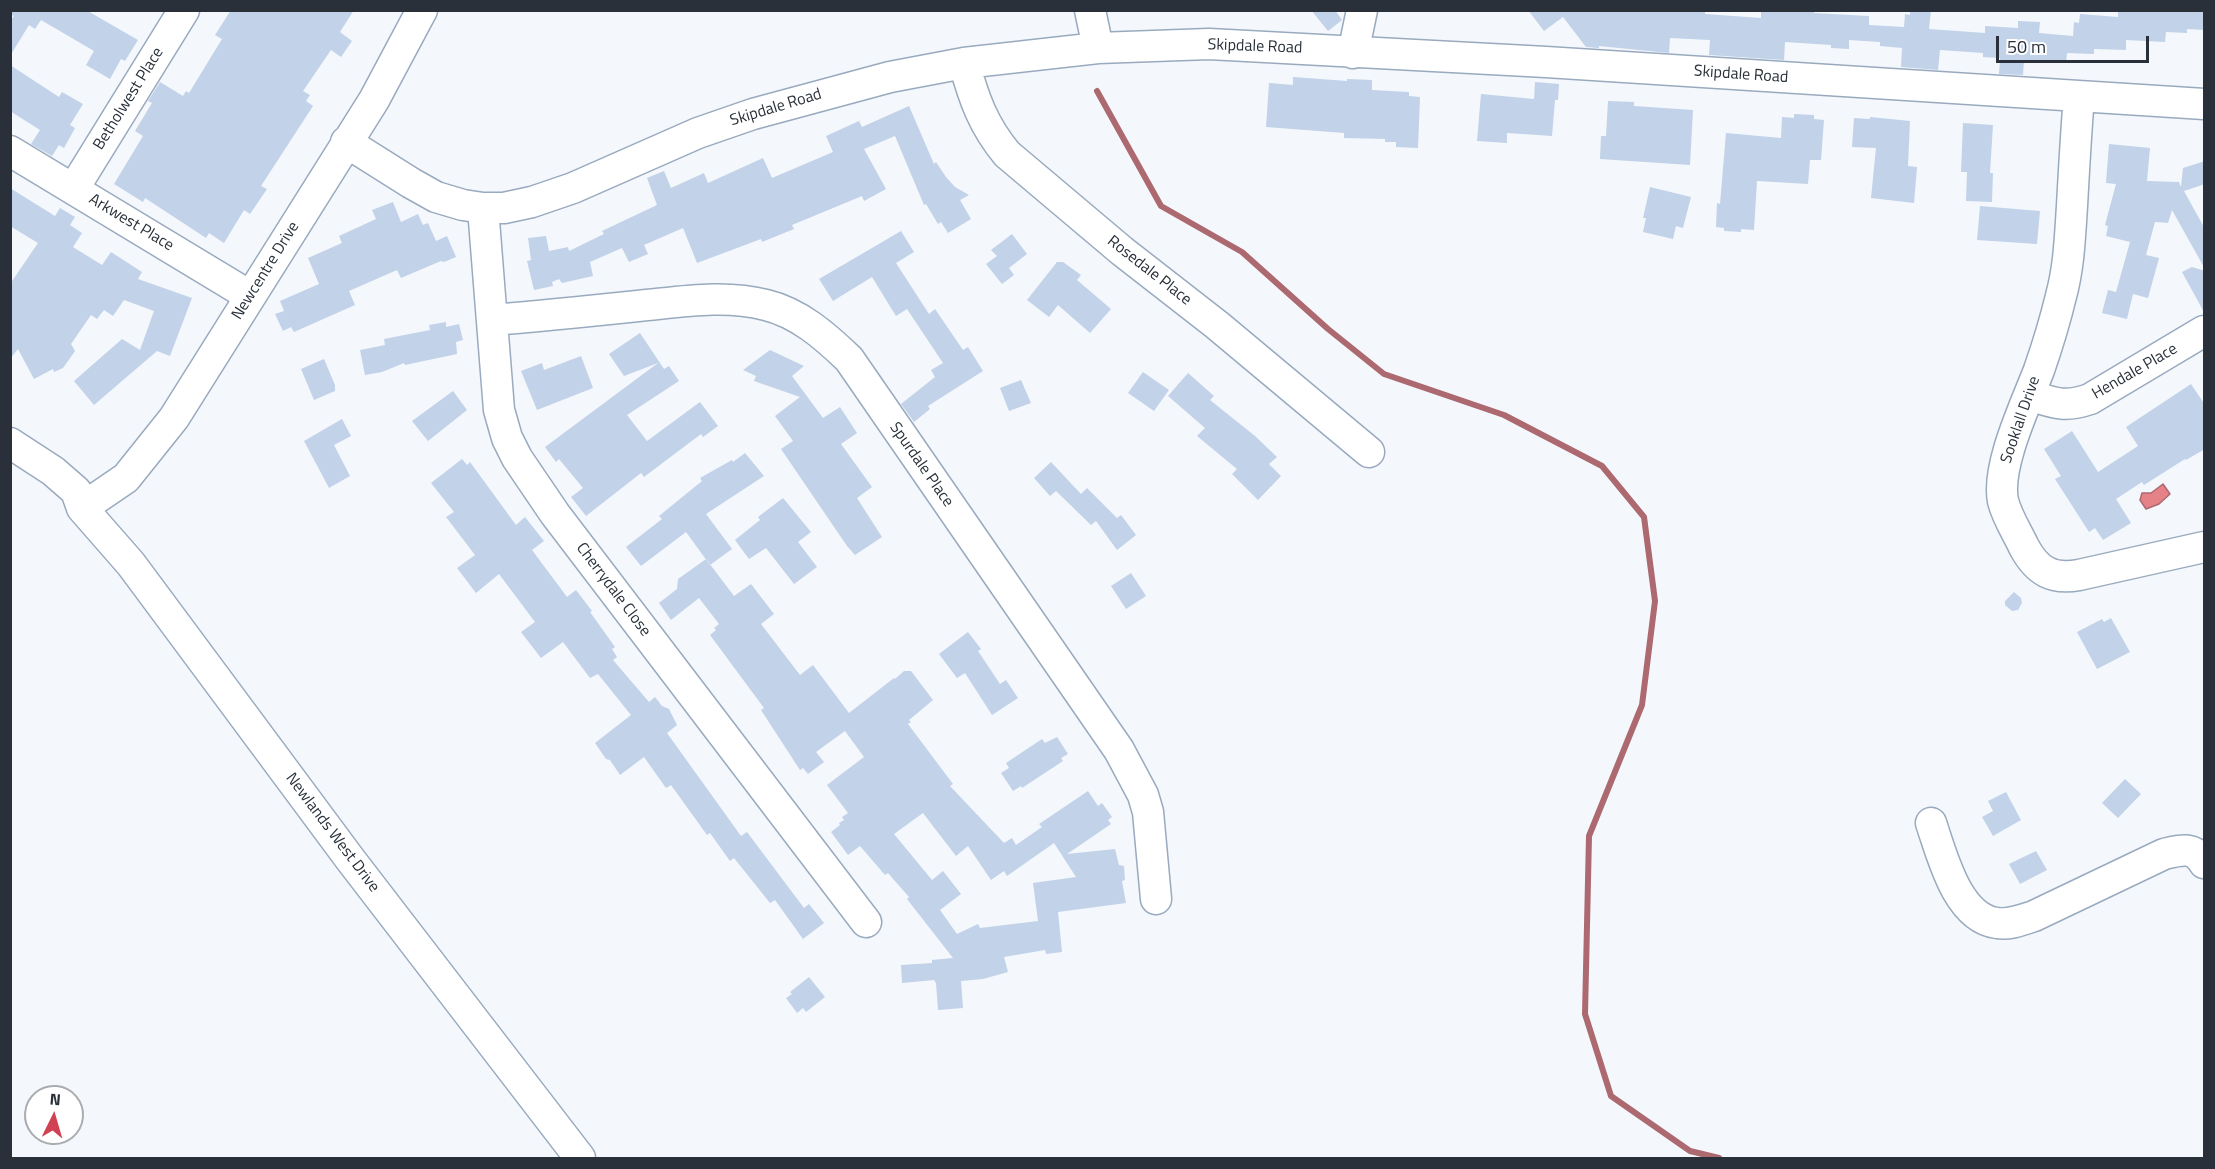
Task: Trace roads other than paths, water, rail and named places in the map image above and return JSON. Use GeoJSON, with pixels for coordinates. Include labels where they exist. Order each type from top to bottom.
{"type":"FeatureCollection","features":[{"type":"Feature","properties":{"kind":"street","name":"Newcentre Drive"},"geometry":{"type":"LineString","coordinates":[[82,508],[126,478],[180,410],[374,100],[422,10]]}},
{"type":"Feature","properties":{"kind":"street"},"geometry":{"type":"LineString","coordinates":[[1090,10],[1098,48]]}},
{"type":"Feature","properties":{"kind":"street"},"geometry":{"type":"LineString","coordinates":[[1353,53],[1362,10]]}},
{"type":"Feature","properties":{"kind":"street","name":"Betholwest Place"},"geometry":{"type":"LineString","coordinates":[[74,188],[174,14]]}},
{"type":"Feature","properties":{"kind":"street","name":"Skipdale Road"},"geometry":{"type":"LineString","coordinates":[[346,142],[436,197],[464,205],[504,208],[532,202],[573,188],[698,134],[753,114],[890,77],[964,63],[1098,48],[1209,45],[1294,47],[1353,53],[1535,61],[2205,104]]}},
{"type":"Feature","properties":{"kind":"street","name":"Rosedale Place"},"geometry":{"type":"LineString","coordinates":[[964,63],[982,120],[1007,154],[1122,251],[1217,325],[1369,452]]}},
{"type":"Feature","properties":{"kind":"street","name":"Sooklall Drive"},"geometry":{"type":"LineString","coordinates":[[2079,96],[2069,248],[2065,276],[2039,369],[2007,456],[2002,489],[2008,517],[2028,554],[2037,564],[2055,576],[2064,578],[2205,547]]}},
{"type":"Feature","properties":{"kind":"street","name":"Arkwest Place"},"geometry":{"type":"LineString","coordinates":[[10,151],[250,296]]}},
{"type":"Feature","properties":{"kind":"street","name":"Cherrydale Close"},"geometry":{"type":"LineString","coordinates":[[483,208],[493,320],[495,377],[507,438],[517,458],[576,542],[866,922]]}},
{"type":"Feature","properties":{"kind":"street","name":"Spurdale Place"},"geometry":{"type":"LineString","coordinates":[[493,320],[685,301],[732,299],[767,305],[796,317],[824,334],[849,359],[1119,750],[1143,795],[1148,812],[1156,899]]}},
{"type":"Feature","properties":{"kind":"street","name":"Hendale Place"},"geometry":{"type":"LineString","coordinates":[[2029,395],[2059,404],[2073,405],[2090,399],[2205,331]]}},
{"type":"Feature","properties":{"kind":"street","name":"Newlands West Drive"},"geometry":{"type":"LineString","coordinates":[[10,443],[76,491],[82,508],[131,564],[358,868],[579,1158]]}},
{"type":"Feature","properties":{"kind":"street","name":"Newlands West Drive"},"geometry":{"type":"LineString","coordinates":[[10,466],[56,497],[82,508]]}},
{"type":"Feature","properties":{"kind":"street"},"geometry":{"type":"LineString","coordinates":[[1931,823],[1948,873],[1962,898],[1974,914],[1996,923],[2012,923],[2034,916],[2164,854],[2194,851],[2205,862]]}},
{"type":"Feature","properties":{"kind":"waterway"},"geometry":{"type":"LineString","coordinates":[[1097,91],[1161,206],[1242,252],[1328,329],[1384,374],[1504,415],[1602,466],[1644,517],[1655,601],[1642,705],[1589,836],[1585,1014],[1611,1096],[1690,1151],[1719,1158]]}}]}
